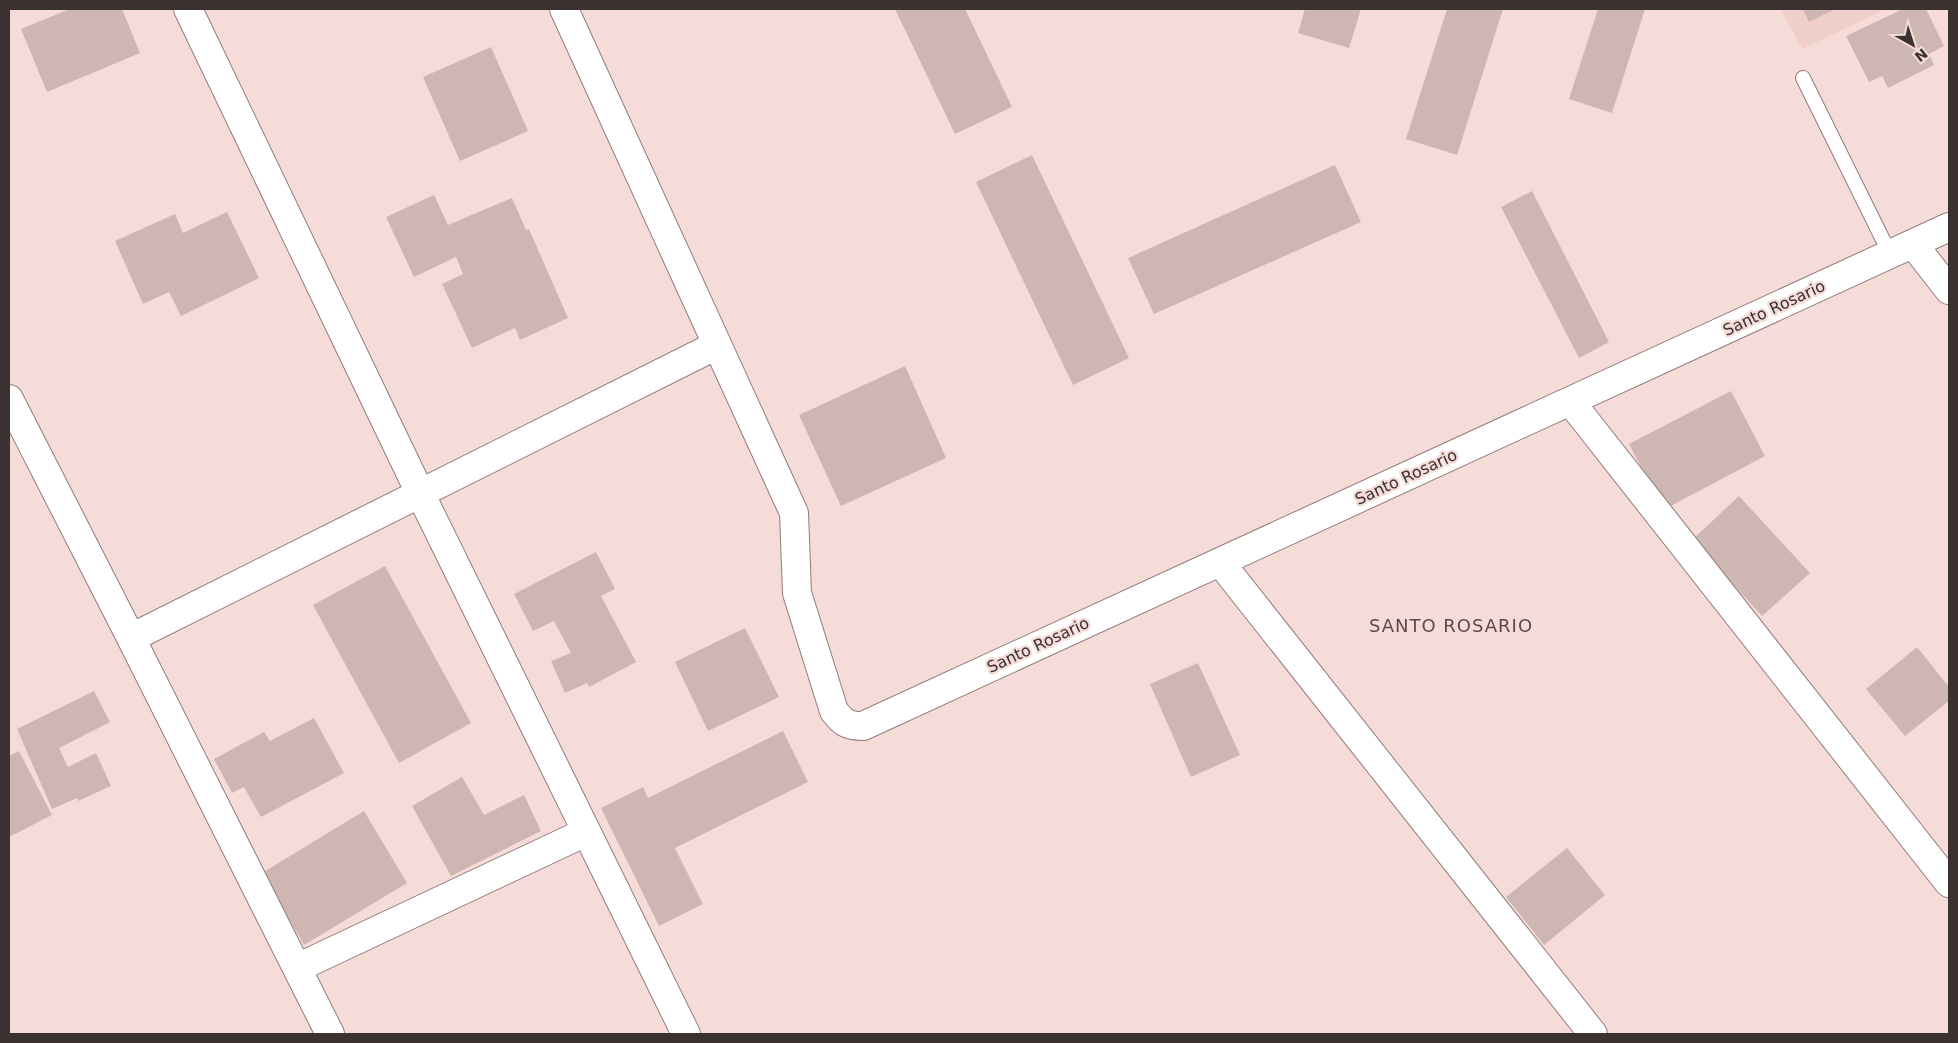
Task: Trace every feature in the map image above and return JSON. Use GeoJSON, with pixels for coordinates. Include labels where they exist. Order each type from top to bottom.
{"type":"FeatureCollection","features":[{"type":"Feature","properties":{"kind":"street"},"geometry":{"type":"LineString","coordinates":[[188,9],[420,493],[686,1034]]}},
{"type":"Feature","properties":{"kind":"street"},"geometry":{"type":"LineString","coordinates":[[131,638],[717,345],[564,9]]}},
{"type":"Feature","properties":{"kind":"street","name":"Santo Rosario"},"geometry":{"type":"LineString","coordinates":[[717,345],[794,512],[797,593],[834,711],[843,723],[852,726],[863,726],[1949,227]]}},
{"type":"Feature","properties":{"kind":"street"},"geometry":{"type":"LineString","coordinates":[[1901,249],[1949,290]]}},
{"type":"Feature","properties":{"kind":"street"},"geometry":{"type":"LineString","coordinates":[[9,399],[15,429],[131,638],[330,1034]]}},
{"type":"Feature","properties":{"kind":"street"},"geometry":{"type":"LineString","coordinates":[[1570,401],[1949,883]]}},
{"type":"Feature","properties":{"kind":"street"},"geometry":{"type":"LineString","coordinates":[[1220,562],[1593,1034]]}},
{"type":"Feature","properties":{"kind":"street"},"geometry":{"type":"LineString","coordinates":[[297,968],[586,832]]}},
{"type":"Feature","properties":{"kind":"lane"},"geometry":{"type":"LineString","coordinates":[[1803,78],[1901,249]]}},
{"type":"Feature","properties":{"kind":"shaded area"},"geometry":{"type":"Polygon","coordinates":[[[1781,9],[1886,9],[1802,49],[1781,9]]]}},
{"type":"Feature","properties":{"kind":"building"},"geometry":{"type":"Polygon","coordinates":[[[70,9],[122,9],[140,53],[47,92],[21,29],[70,9]]]}},
{"type":"Feature","properties":{"kind":"building"},"geometry":{"type":"Polygon","coordinates":[[[895,9],[965,9],[1012,107],[955,134],[895,9]]]}},
{"type":"Feature","properties":{"kind":"building"},"geometry":{"type":"Polygon","coordinates":[[[1305,9],[1361,9],[1349,48],[1298,33],[1305,9]]]}},
{"type":"Feature","properties":{"kind":"building"},"geometry":{"type":"Polygon","coordinates":[[[1447,9],[1503,9],[1457,155],[1406,139],[1447,9]]]}},
{"type":"Feature","properties":{"kind":"building"},"geometry":{"type":"Polygon","coordinates":[[[1598,9],[1645,9],[1612,113],[1569,99],[1598,9]]]}},
{"type":"Feature","properties":{"kind":"building"},"geometry":{"type":"Polygon","coordinates":[[[1803,9],[1835,9],[1809,22],[1803,9]]]}},
{"type":"Feature","properties":{"kind":"building"},"geometry":{"type":"Polygon","coordinates":[[[1903,9],[1926,9],[1944,46],[1929,54],[1934,65],[1888,88],[1882,76],[1869,82],[1846,36],[1903,9]]]}},
{"type":"Feature","properties":{"kind":"building"},"geometry":{"type":"Polygon","coordinates":[[[491,47],[528,131],[460,161],[423,77],[491,47]]]}},
{"type":"Feature","properties":{"kind":"building"},"geometry":{"type":"Polygon","coordinates":[[[1032,155],[1129,358],[1073,385],[976,182],[1032,155]]]}},
{"type":"Feature","properties":{"kind":"building"},"geometry":{"type":"Polygon","coordinates":[[[1335,165],[1361,222],[1154,314],[1128,258],[1335,165]]]}},
{"type":"Feature","properties":{"kind":"building"},"geometry":{"type":"Polygon","coordinates":[[[1532,191],[1609,342],[1579,358],[1501,207],[1532,191]]]}},
{"type":"Feature","properties":{"kind":"building"},"geometry":{"type":"Polygon","coordinates":[[[434,195],[448,225],[512,198],[526,230],[529,229],[568,318],[520,340],[515,328],[472,348],[442,284],[463,274],[456,257],[414,277],[386,217],[434,195]]]}},
{"type":"Feature","properties":{"kind":"building"},"geometry":{"type":"Polygon","coordinates":[[[227,212],[259,278],[181,316],[169,292],[143,304],[115,241],[175,214],[183,233],[227,212]]]}},
{"type":"Feature","properties":{"kind":"building"},"geometry":{"type":"Polygon","coordinates":[[[905,366],[946,458],[841,506],[799,415],[905,366]]]}},
{"type":"Feature","properties":{"kind":"building"},"geometry":{"type":"Polygon","coordinates":[[[1731,391],[1765,456],[1663,510],[1629,444],[1731,391]]]}},
{"type":"Feature","properties":{"kind":"building"},"geometry":{"type":"Polygon","coordinates":[[[1739,496],[1810,573],[1762,616],[1692,540],[1739,496]]]}},
{"type":"Feature","properties":{"kind":"building"},"geometry":{"type":"Polygon","coordinates":[[[596,552],[615,589],[601,596],[636,662],[589,687],[587,683],[565,693],[551,661],[571,653],[554,621],[533,631],[514,594],[596,552]]]}},
{"type":"Feature","properties":{"kind":"building"},"geometry":{"type":"Polygon","coordinates":[[[385,566],[471,723],[399,763],[313,605],[385,566]]]}},
{"type":"Feature","properties":{"kind":"building"},"geometry":{"type":"Polygon","coordinates":[[[745,628],[779,697],[708,731],[675,662],[745,628]]]}},
{"type":"Feature","properties":{"kind":"building"},"geometry":{"type":"Polygon","coordinates":[[[1917,647],[1949,687],[1949,701],[1905,736],[1866,689],[1917,647]]]}},
{"type":"Feature","properties":{"kind":"building"},"geometry":{"type":"Polygon","coordinates":[[[1198,663],[1240,755],[1191,777],[1150,684],[1198,663]]]}},
{"type":"Feature","properties":{"kind":"building"},"geometry":{"type":"Polygon","coordinates":[[[94,691],[110,722],[59,748],[68,767],[96,753],[111,786],[78,801],[77,798],[52,809],[17,729],[94,691]]]}},
{"type":"Feature","properties":{"kind":"building"},"geometry":{"type":"Polygon","coordinates":[[[314,718],[344,773],[261,817],[244,787],[232,793],[214,759],[264,732],[270,741],[314,718]]]}},
{"type":"Feature","properties":{"kind":"building"},"geometry":{"type":"Polygon","coordinates":[[[783,731],[808,782],[675,848],[703,904],[659,926],[601,808],[643,787],[648,798],[783,731]]]}},
{"type":"Feature","properties":{"kind":"building"},"geometry":{"type":"Polygon","coordinates":[[[19,751],[52,815],[9,837],[9,756],[19,751]]]}},
{"type":"Feature","properties":{"kind":"building"},"geometry":{"type":"Polygon","coordinates":[[[462,777],[484,815],[524,795],[541,831],[451,876],[412,806],[462,777]]]}},
{"type":"Feature","properties":{"kind":"building"},"geometry":{"type":"Polygon","coordinates":[[[364,811],[407,883],[304,945],[262,873],[364,811]]]}},
{"type":"Feature","properties":{"kind":"building"},"geometry":{"type":"Polygon","coordinates":[[[1567,848],[1605,895],[1544,945],[1506,897],[1567,848]]]}},
{"type":"Feature","properties":{"kind":"district","name":"SANTO ROSARIO"},"geometry":{"type":"Point","coordinates":[1451,625]}}]}
